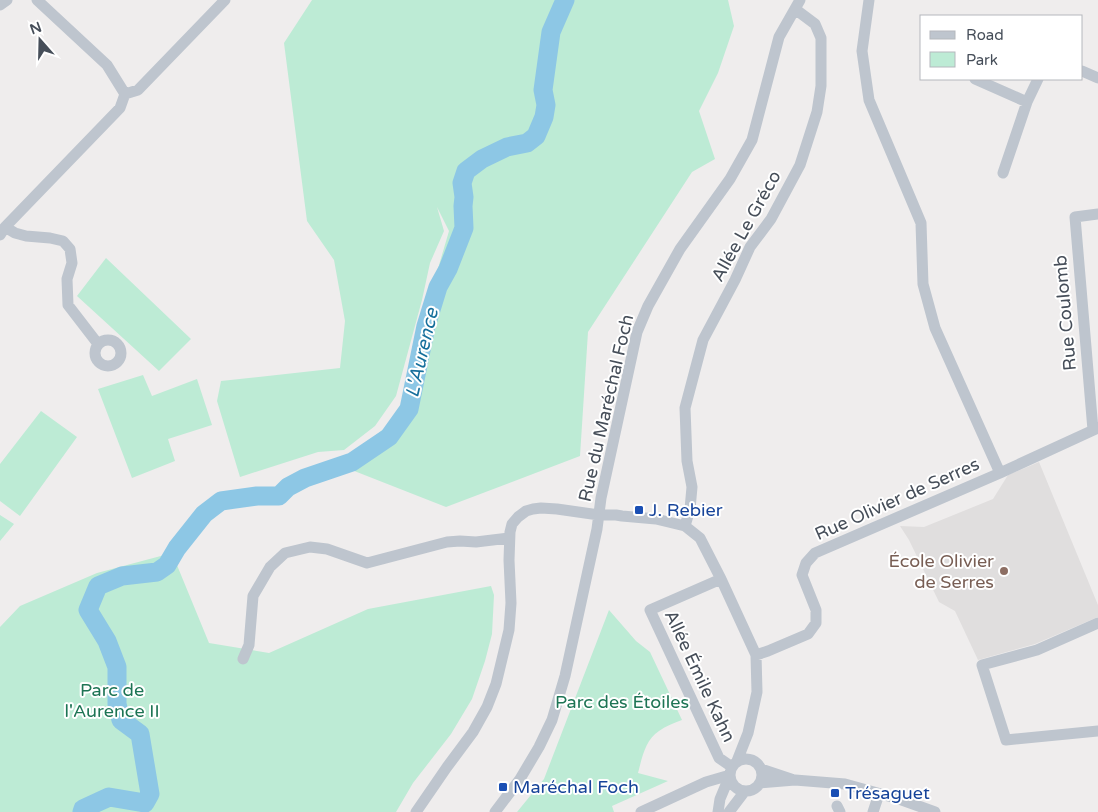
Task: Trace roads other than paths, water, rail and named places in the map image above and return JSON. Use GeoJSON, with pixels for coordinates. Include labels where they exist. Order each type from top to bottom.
{"type":"FeatureCollection","features":[{"type":"Feature","properties":{"kind":"street"},"geometry":{"type":"LineString","coordinates":[[0,5],[7,0]]}},
{"type":"Feature","properties":{"kind":"street"},"geometry":{"type":"LineString","coordinates":[[37,0],[107,66],[125,94]]}},
{"type":"Feature","properties":{"kind":"street"},"geometry":{"type":"LineString","coordinates":[[125,94],[138,90],[225,0]]}},
{"type":"Feature","properties":{"kind":"street"},"geometry":{"type":"LineString","coordinates":[[869,0],[862,51],[869,100],[921,223],[922,284],[934,328],[1000,473]]}},
{"type":"Feature","properties":{"kind":"street","name":"Allée Le Gréco"},"geometry":{"type":"LineString","coordinates":[[685,526],[690,509],[692,487],[687,461],[685,408],[702,340],[735,280],[750,247],[772,219],[800,165],[817,112],[821,86],[821,38],[815,24],[798,5]]}},
{"type":"Feature","properties":{"kind":"street","name":"Rue du Maréchal Foch"},"geometry":{"type":"LineString","coordinates":[[495,812],[527,768],[552,720],[565,676],[637,332],[648,306],[680,249],[730,179],[752,140],[779,37],[798,5]]}},
{"type":"Feature","properties":{"kind":"street"},"geometry":{"type":"LineString","coordinates":[[1083,71],[1098,78]]}},
{"type":"Feature","properties":{"kind":"street"},"geometry":{"type":"LineString","coordinates":[[977,80],[1027,102]]}},
{"type":"Feature","properties":{"kind":"street"},"geometry":{"type":"LineString","coordinates":[[1003,173],[1027,102],[1038,80]]}},
{"type":"Feature","properties":{"kind":"street"},"geometry":{"type":"LineString","coordinates":[[2,231],[120,108],[125,94]]}},
{"type":"Feature","properties":{"kind":"street","name":"Rue Coulomb"},"geometry":{"type":"LineString","coordinates":[[1095,429],[1075,217],[1098,214]]}},
{"type":"Feature","properties":{"kind":"street"},"geometry":{"type":"LineString","coordinates":[[2,231],[63,241],[70,248],[72,263],[68,279],[68,305],[98,344]]}},
{"type":"Feature","properties":{"kind":"street","name":"Rue Olivier de Serres"},"geometry":{"type":"LineString","coordinates":[[756,655],[808,634],[816,623],[816,610],[802,576],[806,563],[815,553],[1000,473],[1095,429]]}},
{"type":"Feature","properties":{"kind":"street"},"geometry":{"type":"LineString","coordinates":[[416,812],[473,732],[487,707],[496,684],[509,630],[511,603],[509,538],[512,524],[526,511],[541,508],[599,515],[656,518],[685,526],[700,538],[756,655],[757,692],[748,733],[720,799],[718,812]]}},
{"type":"Feature","properties":{"kind":"street"},"geometry":{"type":"LineString","coordinates":[[243,659],[249,645],[252,596],[270,567],[285,553],[310,547],[327,548],[367,563],[448,542],[476,542],[509,538]]}},
{"type":"Feature","properties":{"kind":"street","name":"Allée Émile Kahn"},"geometry":{"type":"LineString","coordinates":[[721,579],[650,610],[719,758],[733,768]]}},
{"type":"Feature","properties":{"kind":"street"},"geometry":{"type":"LineString","coordinates":[[1098,623],[1037,650],[982,665],[1006,740],[1098,730]]}},
{"type":"Feature","properties":{"kind":"street"},"geometry":{"type":"LineString","coordinates":[[733,768],[732,783],[738,789],[745,791],[753,790],[760,783],[762,776],[748,733]]}},
{"type":"Feature","properties":{"kind":"street"},"geometry":{"type":"LineString","coordinates":[[641,812],[733,768],[745,758],[795,780]]}},
{"type":"Feature","properties":{"kind":"street"},"geometry":{"type":"LineString","coordinates":[[760,783],[795,780],[845,784],[899,799],[935,812]]}},
{"type":"Feature","properties":{"kind":"street"},"geometry":{"type":"LineString","coordinates":[[729,812],[745,791]]}},
{"type":"Feature","properties":{"kind":"street"},"geometry":{"type":"LineString","coordinates":[[873,812],[879,794]]}},
{"type":"Feature","properties":{"kind":"waterway","name":"L'Aurence"},"geometry":{"type":"LineString","coordinates":[[82,812],[83,809],[109,797],[145,803],[150,794],[140,734],[121,720],[117,704],[117,667],[107,641],[88,610],[98,586],[122,576],[157,572],[167,565],[177,548],[204,514],[221,501],[257,496],[279,496],[288,487],[305,478],[352,462],[389,437],[409,409],[426,326],[438,287],[448,269],[464,228],[462,183],[466,171],[482,159],[507,147],[527,143],[536,136],[544,117],[546,105],[543,90],[551,32],[565,0]]}},
{"type":"Feature","properties":{"kind":"place","name":"J. Rebier"},"geometry":{"type":"Point","coordinates":[639,510]}},
{"type":"Feature","properties":{"kind":"place","name":"École Olivier de Serres"},"geometry":{"type":"Point","coordinates":[1004,571]}},
{"type":"Feature","properties":{"kind":"place","name":"Maréchal Foch"},"geometry":{"type":"Point","coordinates":[503,787]}},
{"type":"Feature","properties":{"kind":"place","name":"Trésaguet"},"geometry":{"type":"Point","coordinates":[835,793]}},
{"type":"Feature","properties":{"kind":"park label","name":"Parc de l'Aurence II"},"geometry":{"type":"Point","coordinates":[112,700]}},
{"type":"Feature","properties":{"kind":"park label","name":"Parc des Étoiles"},"geometry":{"type":"Point","coordinates":[622,702]}}]}
